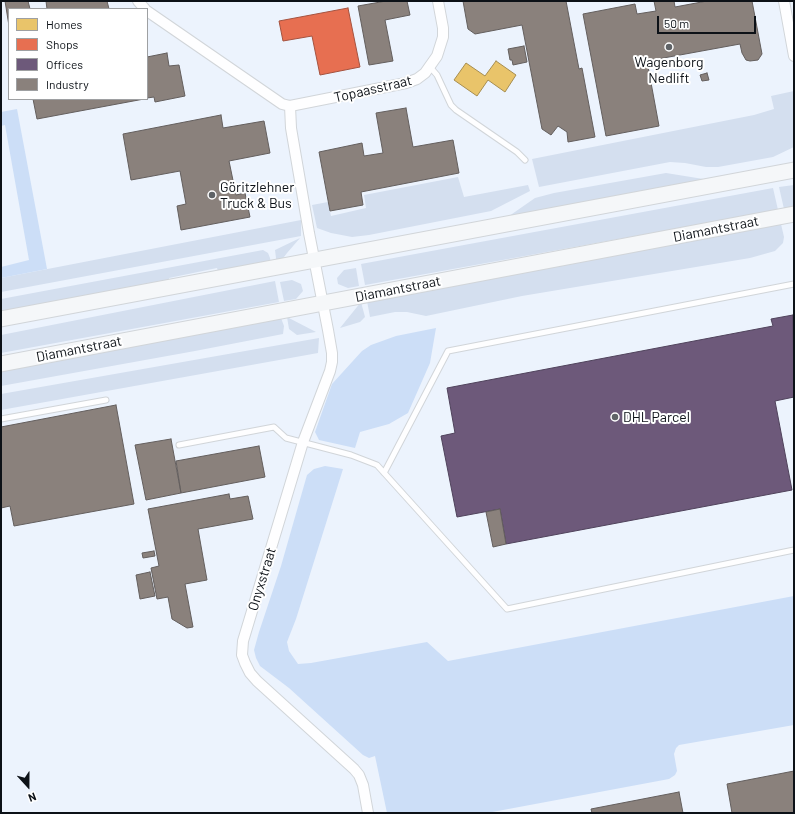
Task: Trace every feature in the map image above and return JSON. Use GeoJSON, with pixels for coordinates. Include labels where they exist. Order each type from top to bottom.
{"type":"FeatureCollection","features":[{"type":"Feature","properties":{"kind":"main road"},"geometry":{"type":"LineString","coordinates":[[1,319],[794,170]]}},
{"type":"Feature","properties":{"kind":"main road","name":"Diamantstraat"},"geometry":{"type":"LineString","coordinates":[[1,364],[794,214]]}},
{"type":"Feature","properties":{"kind":"street","name":"Topaasstraat"},"geometry":{"type":"LineString","coordinates":[[290,106],[406,83],[417,79],[430,67],[437,56],[443,37],[443,28],[438,1]]}},
{"type":"Feature","properties":{"kind":"street"},"geometry":{"type":"LineString","coordinates":[[784,1],[794,56]]}},
{"type":"Feature","properties":{"kind":"street"},"geometry":{"type":"LineString","coordinates":[[148,11],[282,104],[290,106],[291,128],[314,261]]}},
{"type":"Feature","properties":{"kind":"street","name":"Onyxstraat"},"geometry":{"type":"LineString","coordinates":[[314,261],[331,345],[332,362],[303,442],[243,641],[242,655],[250,673],[257,682],[359,775],[363,785],[368,813]]}},
{"type":"Feature","properties":{"kind":"lane"},"geometry":{"type":"LineString","coordinates":[[430,67],[437,75],[456,110],[517,152],[525,160]]}},
{"type":"Feature","properties":{"kind":"lane"},"geometry":{"type":"LineString","coordinates":[[384,473],[448,351],[794,284]]}},
{"type":"Feature","properties":{"kind":"lane"},"geometry":{"type":"LineString","coordinates":[[1,419],[106,400]]}},
{"type":"Feature","properties":{"kind":"lane"},"geometry":{"type":"LineString","coordinates":[[179,445],[274,427],[286,438],[350,455],[377,465],[506,609],[794,550]]}},
{"type":"Feature","properties":{"kind":"shaded area"},"geometry":{"type":"Polygon","coordinates":[[[1,1],[794,1],[794,813],[1,813],[1,1]]]}},
{"type":"Feature","properties":{"kind":"shaded area"},"geometry":{"type":"Polygon","coordinates":[[[794,91],[794,147],[773,157],[718,167],[706,167],[670,162],[539,187],[532,159],[754,115],[774,109],[771,96],[794,91]]]}},
{"type":"Feature","properties":{"kind":"shaded area"},"geometry":{"type":"Polygon","coordinates":[[[17,109],[47,269],[1,278],[1,267],[29,260],[5,125],[1,126],[1,112],[17,109]]]}},
{"type":"Feature","properties":{"kind":"shaded area"},"geometry":{"type":"Polygon","coordinates":[[[666,173],[722,182],[502,221],[535,198],[554,193],[666,173]]]}},
{"type":"Feature","properties":{"kind":"shaded area"},"geometry":{"type":"Polygon","coordinates":[[[458,177],[464,197],[528,185],[530,191],[491,211],[369,235],[352,237],[331,233],[317,228],[312,205],[328,202],[331,216],[366,208],[364,195],[458,177]]]}},
{"type":"Feature","properties":{"kind":"shaded area"},"geometry":{"type":"Polygon","coordinates":[[[794,185],[794,207],[784,209],[779,187],[794,185]]]}},
{"type":"Feature","properties":{"kind":"shaded area"},"geometry":{"type":"Polygon","coordinates":[[[773,188],[778,210],[365,285],[361,264],[773,188]]]}},
{"type":"Feature","properties":{"kind":"shaded area"},"geometry":{"type":"Polygon","coordinates":[[[301,220],[301,236],[1,292],[1,278],[301,220]]]}},
{"type":"Feature","properties":{"kind":"shaded area"},"geometry":{"type":"Polygon","coordinates":[[[781,224],[784,237],[783,243],[775,251],[750,258],[522,296],[426,316],[407,312],[395,312],[370,317],[367,301],[781,224]]]}},
{"type":"Feature","properties":{"kind":"shaded area"},"geometry":{"type":"Polygon","coordinates":[[[300,238],[287,253],[277,266],[275,250],[300,238]]]}},
{"type":"Feature","properties":{"kind":"shaded area"},"geometry":{"type":"Polygon","coordinates":[[[263,250],[268,253],[271,265],[219,275],[217,268],[169,278],[170,284],[1,317],[1,299],[263,250]]]}},
{"type":"Feature","properties":{"kind":"shaded area"},"geometry":{"type":"Polygon","coordinates":[[[356,268],[359,286],[348,288],[338,284],[337,278],[344,270],[356,268]]]}},
{"type":"Feature","properties":{"kind":"shaded area"},"geometry":{"type":"Polygon","coordinates":[[[292,280],[301,284],[303,291],[296,299],[284,301],[280,282],[292,280]]]}},
{"type":"Feature","properties":{"kind":"shaded area"},"geometry":{"type":"Polygon","coordinates":[[[275,281],[279,302],[1,353],[1,335],[275,281]]]}},
{"type":"Feature","properties":{"kind":"shaded area"},"geometry":{"type":"Polygon","coordinates":[[[361,302],[365,317],[360,322],[340,328],[361,302]]]}},
{"type":"Feature","properties":{"kind":"shaded area"},"geometry":{"type":"Polygon","coordinates":[[[287,317],[316,332],[297,335],[289,329],[287,317]]]}},
{"type":"Feature","properties":{"kind":"shaded area"},"geometry":{"type":"Polygon","coordinates":[[[281,318],[284,326],[283,334],[1,386],[1,370],[281,318]]]}},
{"type":"Feature","properties":{"kind":"shaded area"},"geometry":{"type":"Polygon","coordinates":[[[436,328],[430,363],[408,413],[389,424],[360,432],[355,448],[319,440],[315,432],[332,384],[362,351],[371,345],[396,336],[436,328]]]}},
{"type":"Feature","properties":{"kind":"shaded area"},"geometry":{"type":"Polygon","coordinates":[[[319,338],[318,353],[1,410],[1,394],[319,338]]]}},
{"type":"Feature","properties":{"kind":"shaded area"},"geometry":{"type":"Polygon","coordinates":[[[325,466],[343,469],[296,619],[287,642],[289,651],[298,664],[427,642],[448,661],[794,596],[794,725],[679,745],[674,754],[677,771],[675,775],[669,779],[487,813],[387,813],[375,756],[369,758],[363,755],[289,688],[260,666],[254,650],[281,566],[307,475],[314,469],[325,466]]]}},
{"type":"Feature","properties":{"kind":"building: Homes"},"geometry":{"type":"Polygon","coordinates":[[[496,61],[516,75],[505,92],[488,80],[477,96],[454,80],[466,63],[485,76],[496,61]]]}},
{"type":"Feature","properties":{"kind":"building: Shops"},"geometry":{"type":"Polygon","coordinates":[[[348,8],[360,67],[320,75],[312,36],[283,41],[279,21],[348,8]]]}},
{"type":"Feature","properties":{"kind":"building: Offices","name":"DHL Parcel"},"geometry":{"type":"Polygon","coordinates":[[[793,315],[794,397],[775,401],[792,490],[506,544],[500,509],[457,517],[441,436],[455,433],[447,388],[773,326],[771,319],[793,315]]]}},
{"type":"Feature","properties":{"kind":"building: Industry"},"geometry":{"type":"Polygon","coordinates":[[[5,1],[28,1],[30,8],[8,8],[8,20],[5,1]]]}},
{"type":"Feature","properties":{"kind":"building: Industry"},"geometry":{"type":"Polygon","coordinates":[[[46,1],[107,1],[109,8],[47,8],[46,1]]]}},
{"type":"Feature","properties":{"kind":"building: Industry"},"geometry":{"type":"Polygon","coordinates":[[[386,1],[407,1],[410,15],[385,20],[393,61],[369,65],[358,6],[386,1]]]}},
{"type":"Feature","properties":{"kind":"building: Industry"},"geometry":{"type":"Polygon","coordinates":[[[463,1],[566,1],[579,69],[582,68],[595,137],[568,142],[567,132],[558,126],[551,135],[542,129],[522,25],[475,34],[468,29],[463,1]]]}},
{"type":"Feature","properties":{"kind":"building: Industry"},"geometry":{"type":"Polygon","coordinates":[[[654,1],[674,1],[675,7],[707,1],[752,1],[762,54],[758,60],[746,60],[742,53],[740,44],[647,61],[659,126],[606,136],[583,14],[635,4],[637,14],[656,11],[654,1]]]}},
{"type":"Feature","properties":{"kind":"building: Industry"},"geometry":{"type":"Polygon","coordinates":[[[524,46],[527,62],[513,65],[512,60],[510,60],[508,49],[524,46]]]}},
{"type":"Feature","properties":{"kind":"building: Industry"},"geometry":{"type":"Polygon","coordinates":[[[167,53],[169,66],[179,65],[185,96],[155,102],[154,97],[148,98],[148,57],[167,53]]]}},
{"type":"Feature","properties":{"kind":"building: Industry"},"geometry":{"type":"Polygon","coordinates":[[[707,73],[709,80],[702,81],[700,75],[707,73]]]}},
{"type":"Feature","properties":{"kind":"building: Industry"},"geometry":{"type":"Polygon","coordinates":[[[33,100],[139,100],[37,119],[33,100]]]}},
{"type":"Feature","properties":{"kind":"building: Industry"},"geometry":{"type":"Polygon","coordinates":[[[406,108],[413,147],[453,140],[459,173],[361,192],[363,205],[330,211],[319,152],[362,143],[364,156],[383,153],[376,113],[406,108]]]}},
{"type":"Feature","properties":{"kind":"building: Industry"},"geometry":{"type":"Polygon","coordinates":[[[221,115],[223,128],[264,121],[270,153],[229,161],[236,195],[245,193],[250,217],[181,230],[177,206],[186,204],[180,171],[131,180],[123,134],[221,115]]]}},
{"type":"Feature","properties":{"kind":"building: Industry"},"geometry":{"type":"Polygon","coordinates":[[[116,405],[134,504],[14,526],[10,506],[1,508],[1,427],[116,405]]]}},
{"type":"Feature","properties":{"kind":"building: Industry"},"geometry":{"type":"Polygon","coordinates":[[[171,439],[181,493],[146,500],[135,445],[171,439]]]}},
{"type":"Feature","properties":{"kind":"building: Industry"},"geometry":{"type":"Polygon","coordinates":[[[259,446],[265,477],[181,493],[176,461],[259,446]]]}},
{"type":"Feature","properties":{"kind":"building: Industry"},"geometry":{"type":"Polygon","coordinates":[[[229,494],[230,499],[248,496],[253,519],[198,529],[207,580],[185,584],[193,627],[187,628],[172,619],[168,597],[157,599],[151,568],[159,566],[148,509],[229,494]]]}},
{"type":"Feature","properties":{"kind":"building: Industry"},"geometry":{"type":"Polygon","coordinates":[[[500,509],[506,544],[493,547],[486,512],[500,509]]]}},
{"type":"Feature","properties":{"kind":"building: Industry"},"geometry":{"type":"Polygon","coordinates":[[[154,551],[155,556],[143,558],[142,553],[154,551]]]}},
{"type":"Feature","properties":{"kind":"building: Industry"},"geometry":{"type":"Polygon","coordinates":[[[150,572],[155,596],[140,599],[136,575],[150,572]]]}},
{"type":"Feature","properties":{"kind":"building: Industry"},"geometry":{"type":"Polygon","coordinates":[[[794,771],[794,813],[732,813],[727,784],[794,771]]]}},
{"type":"Feature","properties":{"kind":"building: Industry"},"geometry":{"type":"Polygon","coordinates":[[[679,792],[683,813],[592,813],[591,809],[679,792]]]}},
{"type":"Feature","properties":{"kind":"place","name":"Wagenborg Nedlift"},"geometry":{"type":"Point","coordinates":[669,47]}},
{"type":"Feature","properties":{"kind":"place","name":"Göritzlehner Truck & Bus"},"geometry":{"type":"Point","coordinates":[212,195]}},
{"type":"Feature","properties":{"kind":"place","name":"DHL Parcel"},"geometry":{"type":"Point","coordinates":[615,417]}}]}
